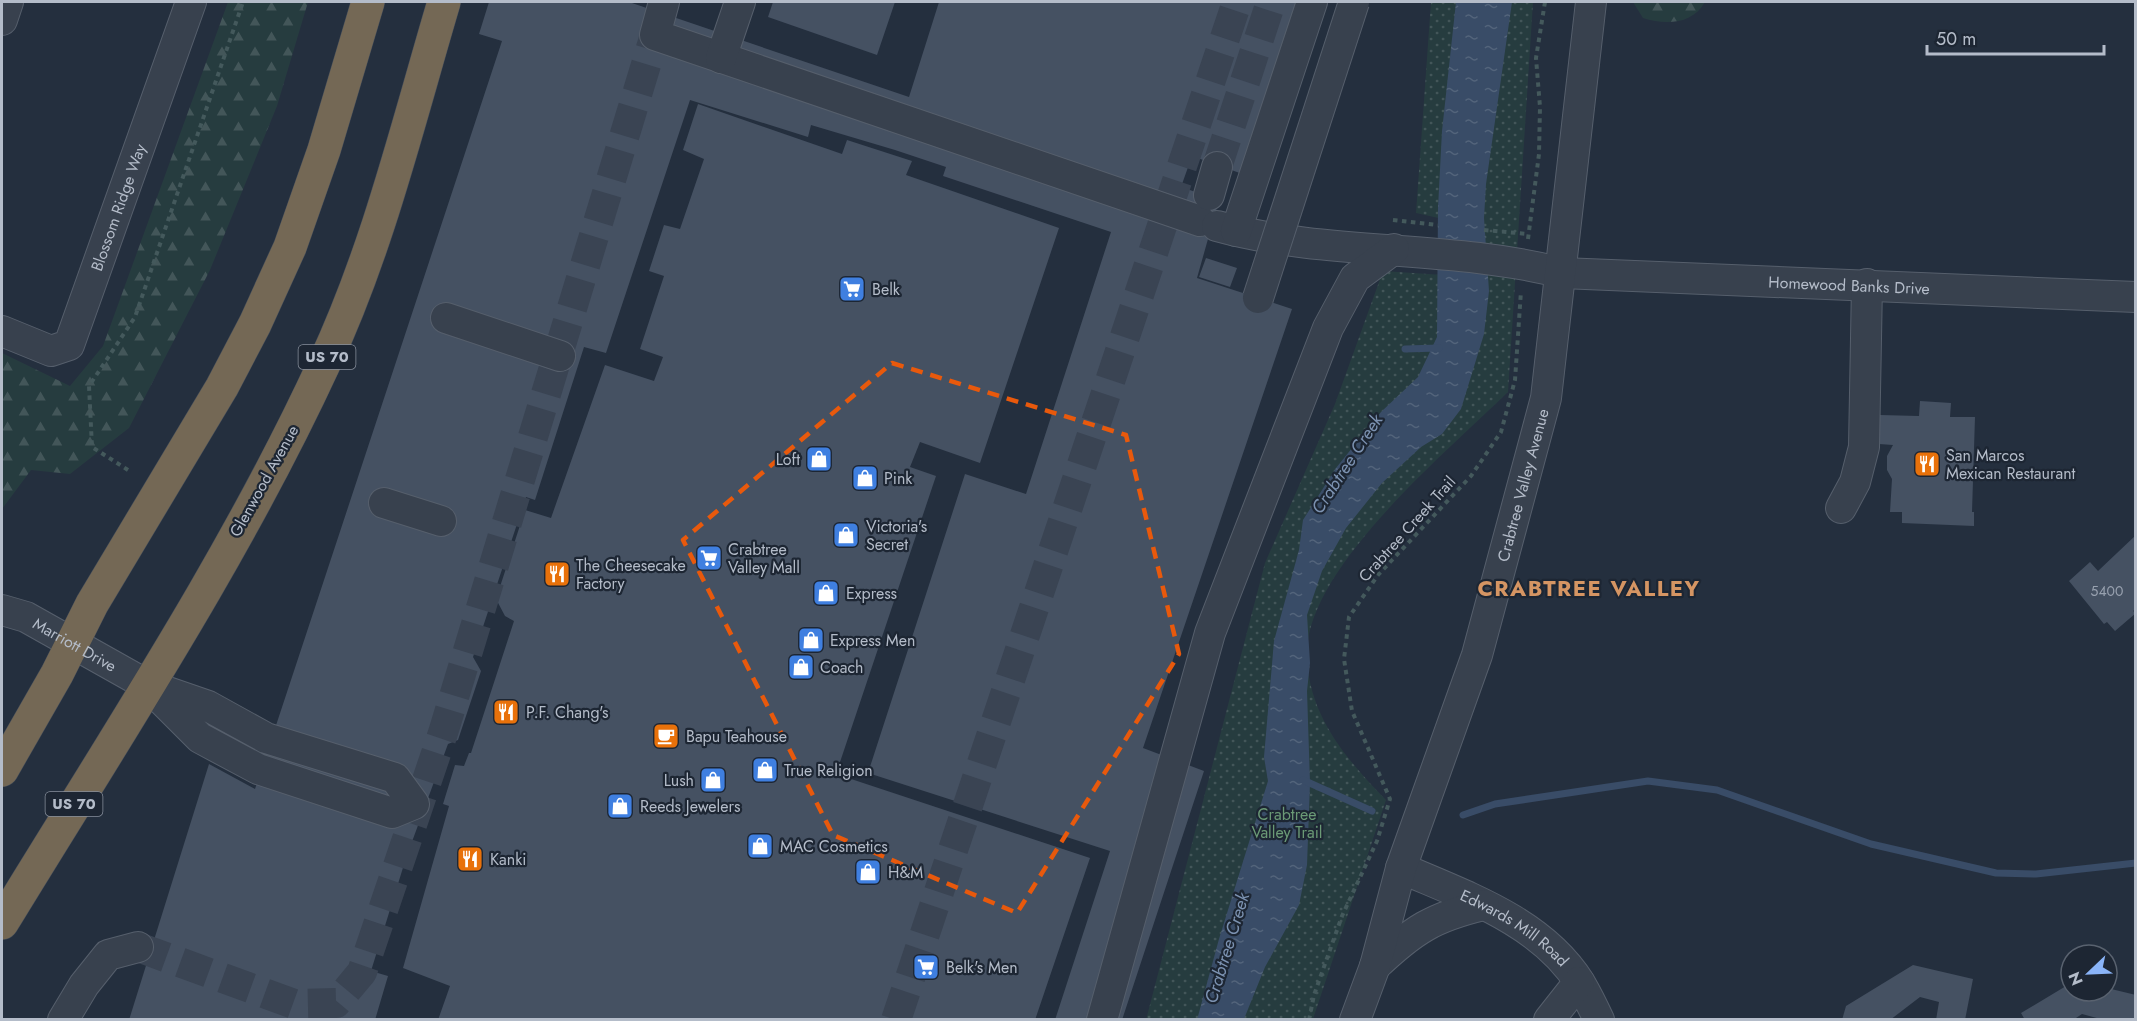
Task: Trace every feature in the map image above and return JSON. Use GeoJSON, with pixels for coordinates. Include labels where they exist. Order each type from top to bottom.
{"type":"FeatureCollection","features":[{"type":"Feature","properties":{"kind":"highway"},"geometry":{"type":"LineString","coordinates":[[2,770],[92,604],[222,387],[255,324],[290,247],[324,150],[368,2]]}},
{"type":"Feature","properties":{"kind":"highway","name":"Glenwood Avenue"},"geometry":{"type":"LineString","coordinates":[[2,923],[147,685],[286,443],[325,363],[372,241],[444,2]]}},
{"type":"Feature","properties":{"kind":"street"},"geometry":{"type":"LineString","coordinates":[[2,20],[8,2]]}},
{"type":"Feature","properties":{"kind":"street","name":"Blossom Ridge Way"},"geometry":{"type":"LineString","coordinates":[[2,331],[51,351],[69,345],[191,2]]}},
{"type":"Feature","properties":{"kind":"street","name":"Homewood Banks Drive"},"geometry":{"type":"LineString","coordinates":[[664,2],[655,35],[721,58],[1216,208],[1327,244],[1525,264],[1562,273],[2136,297]]}},
{"type":"Feature","properties":{"kind":"street"},"geometry":{"type":"LineString","coordinates":[[721,58],[740,2]]}},
{"type":"Feature","properties":{"kind":"street"},"geometry":{"type":"LineString","coordinates":[[1216,208],[1312,2]]}},
{"type":"Feature","properties":{"kind":"street"},"geometry":{"type":"LineString","coordinates":[[1258,298],[1354,2]]}},
{"type":"Feature","properties":{"kind":"street","name":"Crabtree Valley Avenue"},"geometry":{"type":"LineString","coordinates":[[1355,1020],[1375,966],[1401,868],[1477,654],[1546,398],[1591,2]]}},
{"type":"Feature","properties":{"kind":"street"},"geometry":{"type":"LineString","coordinates":[[1102,1020],[1210,633],[1328,328],[1355,278],[1394,249]]}},
{"type":"Feature","properties":{"kind":"street"},"geometry":{"type":"LineString","coordinates":[[1840,508],[1855,482],[1864,447],[1867,284]]}},
{"type":"Feature","properties":{"kind":"street"},"geometry":{"type":"LineString","coordinates":[[446,318],[560,356]]}},
{"type":"Feature","properties":{"kind":"street"},"geometry":{"type":"LineString","coordinates":[[384,503],[441,521]]}},
{"type":"Feature","properties":{"kind":"street","name":"Marriott Drive"},"geometry":{"type":"LineString","coordinates":[[2,610],[26,617],[147,685]]}},
{"type":"Feature","properties":{"kind":"street"},"geometry":{"type":"LineString","coordinates":[[147,685],[208,706],[267,738],[395,778],[414,804],[392,813],[258,769],[200,738],[147,685]]}},
{"type":"Feature","properties":{"kind":"street","name":"Edwards Mill Road"},"geometry":{"type":"LineString","coordinates":[[1401,868],[1484,905],[1533,933],[1579,982],[1599,1020]]}},
{"type":"Feature","properties":{"kind":"street"},"geometry":{"type":"LineString","coordinates":[[1375,966],[1411,934],[1431,922],[1444,915],[1484,905]]}},
{"type":"Feature","properties":{"kind":"street"},"geometry":{"type":"LineString","coordinates":[[63,1020],[84,985],[108,956],[138,947]]}},
{"type":"Feature","properties":{"kind":"street"},"geometry":{"type":"LineString","coordinates":[[1549,1020],[1579,982]]}},
{"type":"Feature","properties":{"kind":"path"},"geometry":{"type":"LineString","coordinates":[[128,470],[92,447],[89,386],[135,317],[243,2]]}},
{"type":"Feature","properties":{"kind":"path"},"geometry":{"type":"LineString","coordinates":[[1528,234],[1539,154],[1540,107],[1536,58],[1545,2]]}},
{"type":"Feature","properties":{"kind":"path","name":"Crabtree Creek Trail"},"geometry":{"type":"LineString","coordinates":[[1309,1020],[1314,995],[1342,916],[1377,841],[1390,800],[1352,711],[1344,659],[1349,617],[1378,575],[1471,476],[1501,432],[1515,380],[1521,291]]}},
{"type":"Feature","properties":{"kind":"highlighted area"},"geometry":{"type":"Polygon","coordinates":[[[892,363],[1126,435],[1179,654],[1017,913],[833,835],[683,540],[892,363]]]}},
{"type":"Feature","properties":{"kind":"green space"},"geometry":{"type":"Polygon","coordinates":[[[228,2],[308,2],[277,106],[210,270],[129,428],[70,474],[31,470],[2,509],[2,353],[70,386],[103,346],[228,2]]]}},
{"type":"Feature","properties":{"kind":"green space","name":"Crabtree Valley Trail"},"geometry":{"type":"Polygon","coordinates":[[[1431,2],[1533,2],[1508,392],[1386,511],[1356,547],[1331,583],[1314,618],[1307,651],[1308,674],[1313,695],[1321,715],[1343,751],[1386,800],[1313,1019],[1146,1020],[1265,563],[1335,404],[1383,271],[1443,275],[1452,221],[1416,213],[1431,2]]]}},
{"type":"Feature","properties":{"kind":"green space"},"geometry":{"type":"Polygon","coordinates":[[[1633,2],[1705,2],[1700,10],[1685,19],[1660,22],[1643,18],[1633,2]]]}},
{"type":"Feature","properties":{"kind":"water","name":"Crabtree Creek"},"geometry":{"type":"Polygon","coordinates":[[[1456,2],[1512,2],[1486,184],[1484,218],[1489,291],[1484,334],[1461,409],[1442,434],[1421,447],[1382,483],[1346,528],[1322,571],[1307,615],[1310,663],[1307,691],[1310,783],[1307,865],[1299,905],[1265,967],[1244,1019],[1197,1020],[1219,939],[1268,781],[1264,757],[1274,641],[1299,550],[1303,520],[1336,468],[1381,412],[1418,377],[1437,337],[1438,208],[1442,131],[1456,2]]]}},
{"type":"Feature","properties":{"kind":"building"},"geometry":{"type":"Polygon","coordinates":[[[489,2],[629,2],[909,97],[939,2],[1326,2],[1265,182],[1192,156],[1181,187],[1219,200],[1197,278],[1292,309],[1143,748],[1204,771],[1122,1020],[1055,1020],[1110,851],[868,773],[965,474],[1026,494],[1111,232],[943,176],[946,167],[895,150],[811,125],[808,137],[690,100],[606,353],[584,347],[535,500],[526,497],[473,657],[481,671],[458,740],[448,744],[406,858],[371,971],[388,976],[375,1020],[129,1020],[209,764],[255,789],[502,41],[479,34],[489,2]]]}},
{"type":"Feature","properties":{"kind":"building"},"geometry":{"type":"Polygon","coordinates":[[[773,2],[895,2],[877,55],[768,17],[773,2]]]}},
{"type":"Feature","properties":{"kind":"building","name":"Crabtree Valley Mall"},"geometry":{"type":"Polygon","coordinates":[[[698,104],[842,154],[847,140],[912,161],[906,175],[1059,228],[980,463],[920,442],[910,467],[936,476],[836,774],[1090,858],[1035,1020],[438,1020],[450,986],[403,968],[449,806],[443,804],[455,765],[464,766],[471,753],[514,621],[505,616],[496,599],[525,510],[551,518],[605,365],[654,381],[663,357],[640,349],[664,276],[649,271],[664,225],[680,229],[704,159],[683,150],[698,104]]]}},
{"type":"Feature","properties":{"kind":"building"},"geometry":{"type":"Polygon","coordinates":[[[1206,258],[1237,268],[1230,287],[1199,277],[1206,258]]]}},
{"type":"Feature","properties":{"kind":"building"},"geometry":{"type":"Polygon","coordinates":[[[1920,401],[1951,403],[1950,417],[1975,417],[1972,512],[1974,512],[1974,526],[1902,523],[1902,512],[1890,512],[1892,479],[1887,470],[1887,456],[1893,445],[1879,444],[1880,415],[1919,416],[1920,401]]]}},
{"type":"Feature","properties":{"kind":"building"},"geometry":{"type":"Polygon","coordinates":[[[2136,535],[2136,609],[2133,611],[2136,613],[2115,631],[2107,622],[2104,624],[2069,581],[2090,562],[2098,571],[2136,535]]]}},
{"type":"Feature","properties":{"kind":"building"},"geometry":{"type":"Polygon","coordinates":[[[1913,965],[1973,979],[1965,1020],[1936,1020],[1939,1002],[1920,997],[1890,1020],[1842,1020],[1846,1006],[1913,965]]]}},
{"type":"Feature","properties":{"kind":"building"},"geometry":{"type":"Polygon","coordinates":[[[2059,990],[2059,1003],[2119,1003],[2119,991],[2136,995],[2136,1020],[2104,1020],[2082,1014],[2073,1020],[2025,1020],[2021,1013],[2059,990]]]}},
{"type":"Feature","properties":{"kind":"waterway"},"geometry":{"type":"LineString","coordinates":[[1405,349],[1439,348]]}},
{"type":"Feature","properties":{"kind":"waterway"},"geometry":{"type":"LineString","coordinates":[[1303,780],[1372,811]]}},
{"type":"Feature","properties":{"kind":"waterway"},"geometry":{"type":"LineString","coordinates":[[1463,815],[1495,804],[1648,781],[1717,790],[1871,844],[1996,873],[2036,874],[2136,863]]}},
{"type":"Feature","properties":{"kind":"tunnel"},"geometry":{"type":"LineString","coordinates":[[896,1020],[1237,2]]}},
{"type":"Feature","properties":{"kind":"tunnel"},"geometry":{"type":"LineString","coordinates":[[1217,167],[1271,2]]}},
{"type":"Feature","properties":{"kind":"tunnel"},"geometry":{"type":"LineString","coordinates":[[138,947],[294,1004],[336,1003],[362,972],[443,733],[655,35]]}},
{"type":"Feature","properties":{"kind":"place","name":"Belk"},"geometry":{"type":"Point","coordinates":[852,289]}},
{"type":"Feature","properties":{"kind":"place","name":"Loft"},"geometry":{"type":"Point","coordinates":[819,459]}},
{"type":"Feature","properties":{"kind":"place","name":"San Marcos Mexican Restaurant"},"geometry":{"type":"Point","coordinates":[1927,464]}},
{"type":"Feature","properties":{"kind":"place","name":"Pink"},"geometry":{"type":"Point","coordinates":[865,478]}},
{"type":"Feature","properties":{"kind":"place","name":"Victoria's Secret"},"geometry":{"type":"Point","coordinates":[846,535]}},
{"type":"Feature","properties":{"kind":"place","name":"Crabtree Valley Mall"},"geometry":{"type":"Point","coordinates":[709,558]}},
{"type":"Feature","properties":{"kind":"place","name":"The Cheesecake Factory"},"geometry":{"type":"Point","coordinates":[557,574]}},
{"type":"Feature","properties":{"kind":"place","name":"Express"},"geometry":{"type":"Point","coordinates":[826,593]}},
{"type":"Feature","properties":{"kind":"place","name":"Express Men"},"geometry":{"type":"Point","coordinates":[811,640]}},
{"type":"Feature","properties":{"kind":"place","name":"Coach"},"geometry":{"type":"Point","coordinates":[801,667]}},
{"type":"Feature","properties":{"kind":"place","name":"P.F. Chang's"},"geometry":{"type":"Point","coordinates":[506,712]}},
{"type":"Feature","properties":{"kind":"place","name":"Bapu Teahouse"},"geometry":{"type":"Point","coordinates":[666,736]}},
{"type":"Feature","properties":{"kind":"place","name":"True Religion"},"geometry":{"type":"Point","coordinates":[765,770]}},
{"type":"Feature","properties":{"kind":"place","name":"Lush"},"geometry":{"type":"Point","coordinates":[713,780]}},
{"type":"Feature","properties":{"kind":"place","name":"Reeds Jewelers"},"geometry":{"type":"Point","coordinates":[620,806]}},
{"type":"Feature","properties":{"kind":"place","name":"MAC Cosmetics"},"geometry":{"type":"Point","coordinates":[760,846]}},
{"type":"Feature","properties":{"kind":"place","name":"Kanki"},"geometry":{"type":"Point","coordinates":[470,859]}},
{"type":"Feature","properties":{"kind":"place","name":"H&M"},"geometry":{"type":"Point","coordinates":[868,872]}},
{"type":"Feature","properties":{"kind":"place","name":"Belk's Men"},"geometry":{"type":"Point","coordinates":[926,967]}},
{"type":"Feature","properties":{"kind":"district","name":"CRABTREE VALLEY"},"geometry":{"type":"Point","coordinates":[1589,588]}}]}
